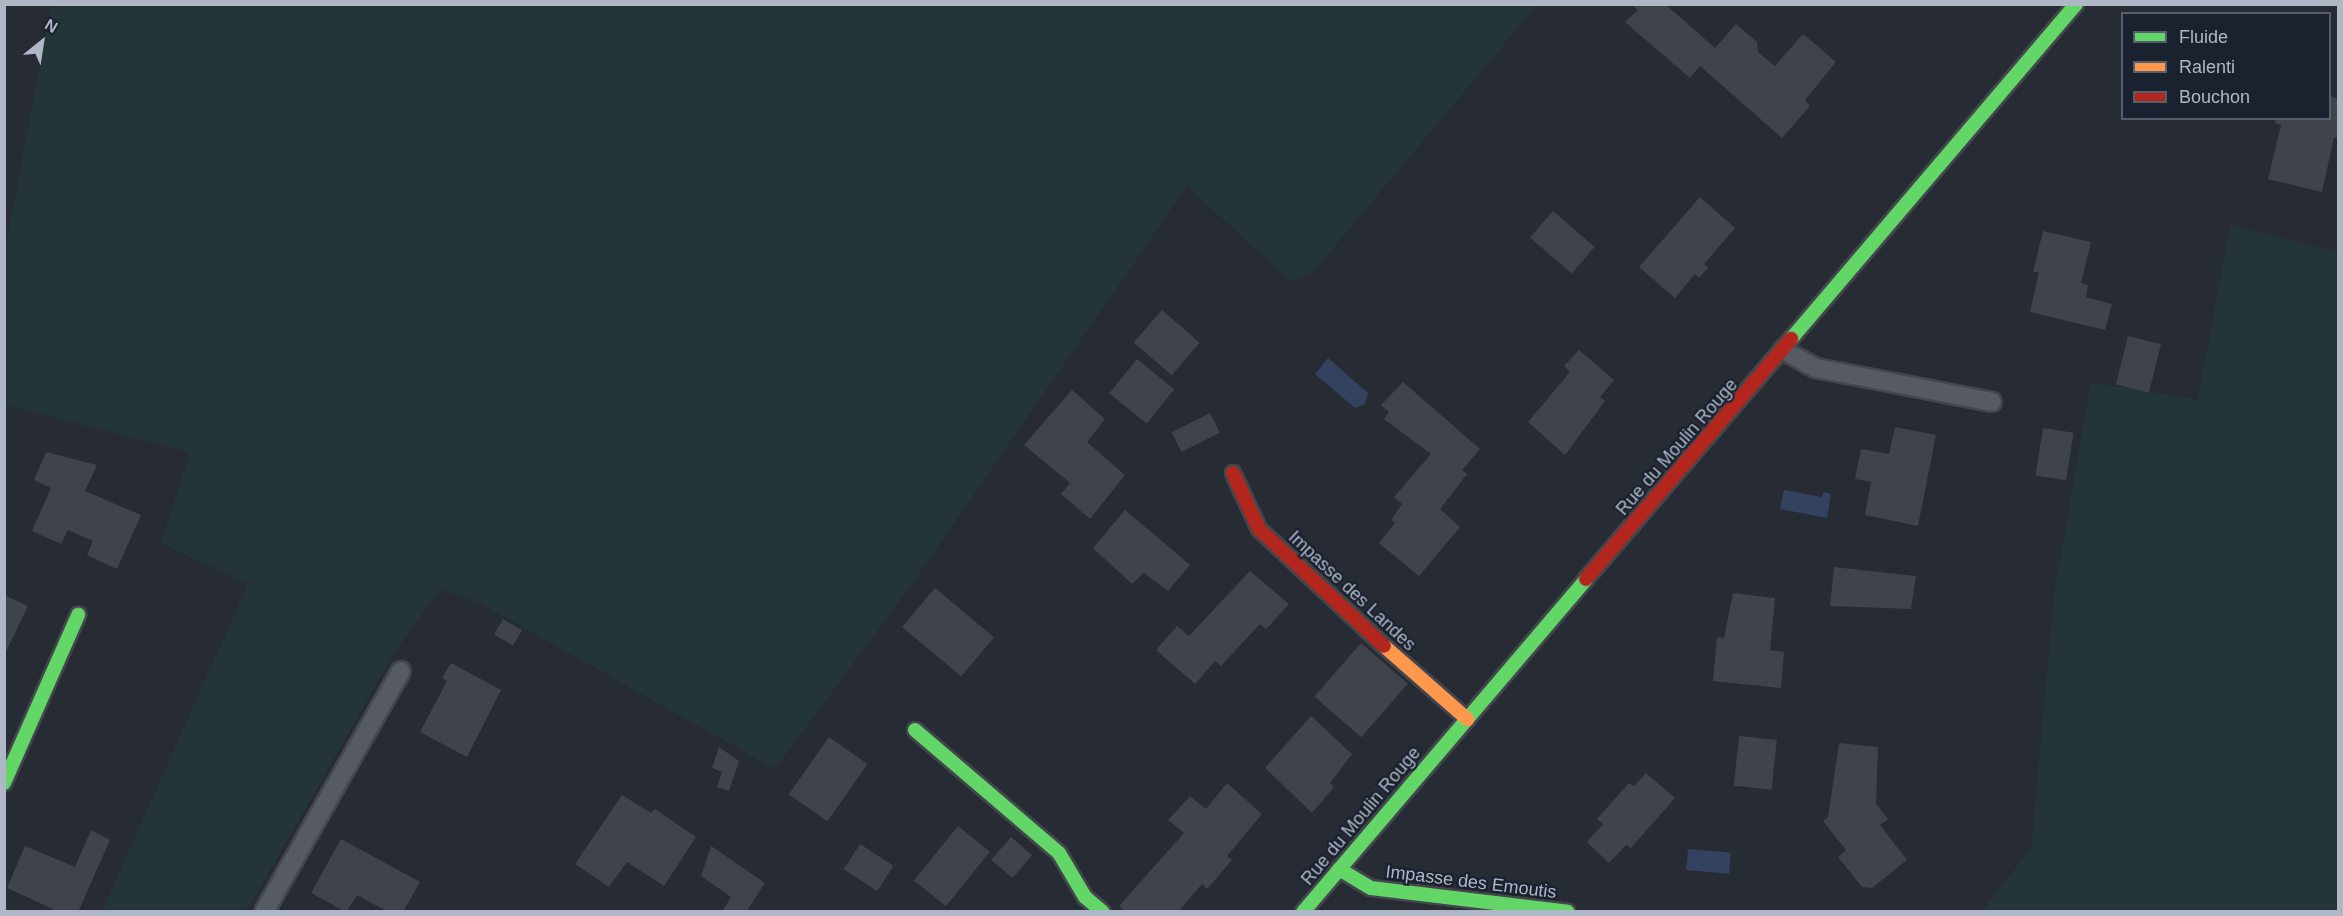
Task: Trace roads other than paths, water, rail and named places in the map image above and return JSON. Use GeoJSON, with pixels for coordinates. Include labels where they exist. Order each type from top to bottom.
{"type":"FeatureCollection","features":[{"type":"Feature","properties":{"kind":"street","name":"Rue du Moulin Rouge"},"geometry":{"type":"LineString","coordinates":[[1303,912],[2076,4]]}},
{"type":"Feature","properties":{"kind":"street","name":"Impasse des Landes"},"geometry":{"type":"LineString","coordinates":[[1233,473],[1259,529],[1302,573],[1467,719]]}},
{"type":"Feature","properties":{"kind":"street"},"geometry":{"type":"LineString","coordinates":[[4,783],[78,615]]}},
{"type":"Feature","properties":{"kind":"street"},"geometry":{"type":"LineString","coordinates":[[915,730],[1059,854],[1085,897],[1104,912]]}},
{"type":"Feature","properties":{"kind":"street","name":"Impasse des Emoutis"},"geometry":{"type":"LineString","coordinates":[[1339,869],[1371,888],[1568,912]]}},
{"type":"Feature","properties":{"kind":"lane"},"geometry":{"type":"LineString","coordinates":[[1783,350],[1816,368],[1992,402]]}},
{"type":"Feature","properties":{"kind":"lane"},"geometry":{"type":"LineString","coordinates":[[264,912],[401,671]]}},
{"type":"Feature","properties":{"kind":"water"},"geometry":{"type":"Polygon","coordinates":[[[1328,358],[1368,393],[1365,404],[1355,408],[1315,374],[1328,358]]]}},
{"type":"Feature","properties":{"kind":"water"},"geometry":{"type":"Polygon","coordinates":[[[1784,490],[1822,497],[1824,492],[1831,494],[1827,518],[1780,509],[1784,490]]]}},
{"type":"Feature","properties":{"kind":"water"},"geometry":{"type":"Polygon","coordinates":[[[1688,849],[1731,853],[1729,874],[1686,870],[1688,849]]]}}]}
